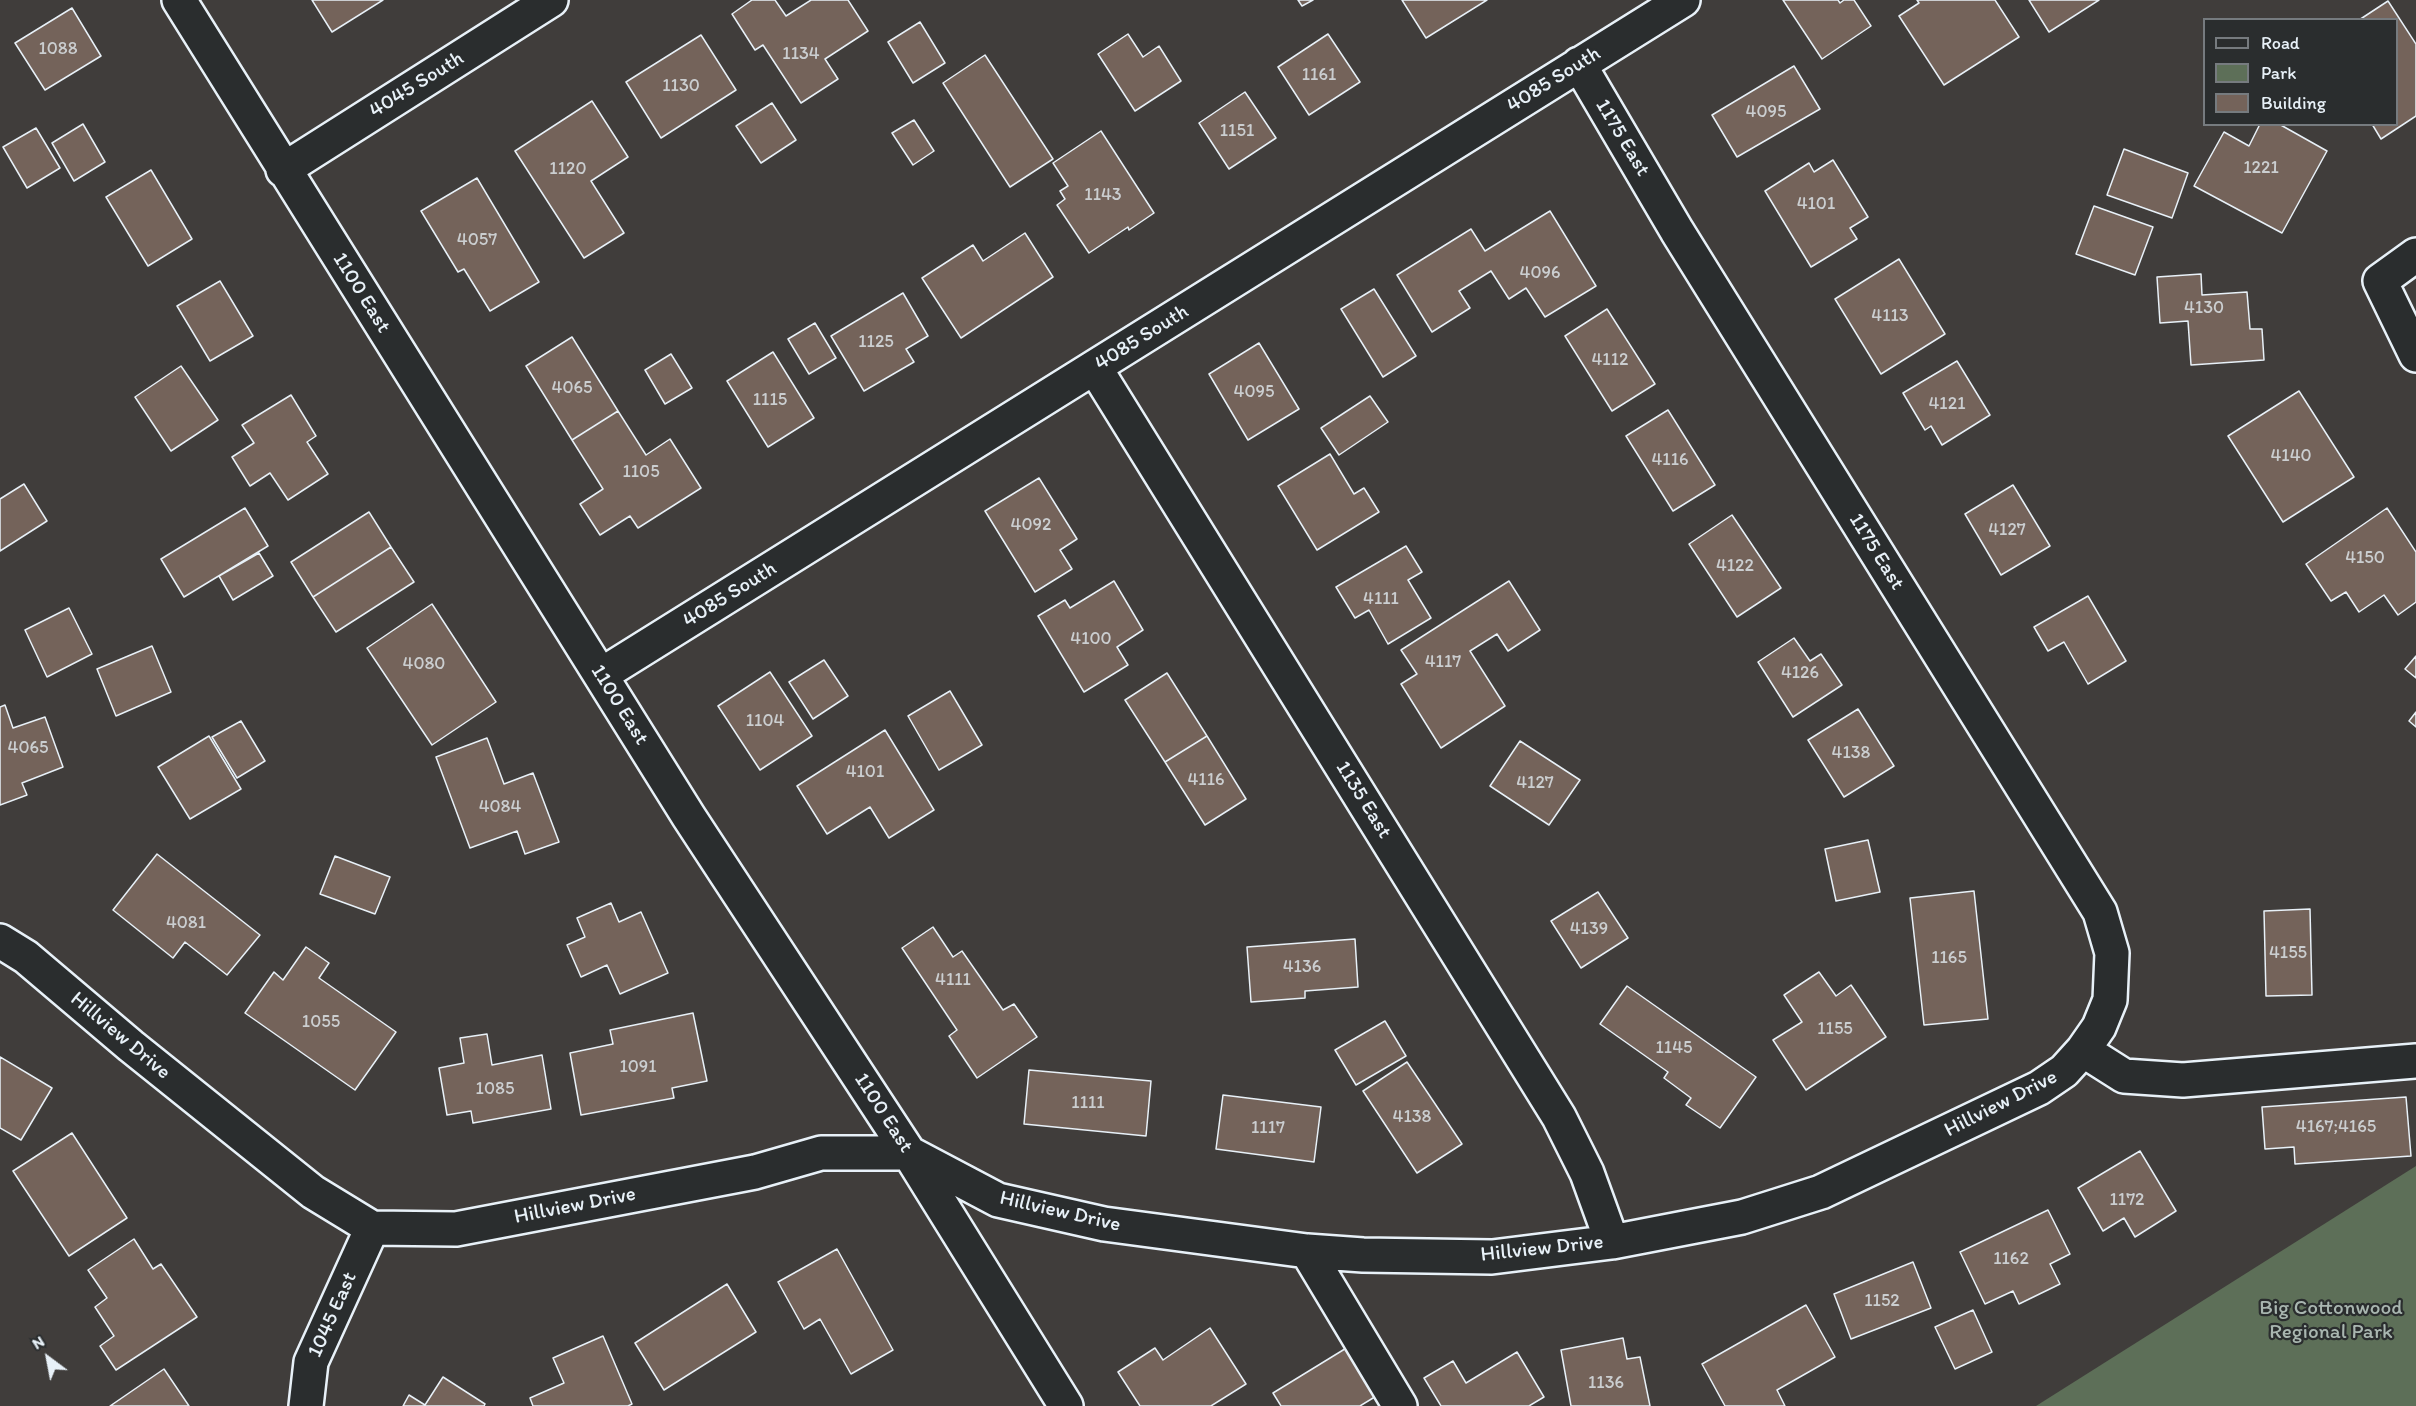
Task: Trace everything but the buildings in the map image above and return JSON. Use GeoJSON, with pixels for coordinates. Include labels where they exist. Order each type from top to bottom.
{"type":"FeatureCollection","features":[{"type":"Feature","properties":{"kind":"street","name":"1100 East"},"geometry":{"type":"LineString","coordinates":[[178,0],[689,817],[909,1153],[1066,1406]]}},
{"type":"Feature","properties":{"kind":"street","name":"4045 South"},"geometry":{"type":"LineString","coordinates":[[283,170],[551,0]]}},
{"type":"Feature","properties":{"kind":"street","name":"4085 South"},"geometry":{"type":"LineString","coordinates":[[601,675],[1683,0]]}},
{"type":"Feature","properties":{"kind":"street","name":"1175 East"},"geometry":{"type":"LineString","coordinates":[[1579,64],[1677,231],[2100,912],[2112,953],[2110,1000],[2099,1027],[2083,1050]]}},
{"type":"Feature","properties":{"kind":"street"},"geometry":{"type":"LineString","coordinates":[[2416,255],[2380,281],[2416,355]]}},
{"type":"Feature","properties":{"kind":"street","name":"1135 East"},"geometry":{"type":"LineString","coordinates":[[1095,368],[1559,1117],[1587,1173],[1612,1242]]}},
{"type":"Feature","properties":{"kind":"street","name":"Hillview Drive"},"geometry":{"type":"LineString","coordinates":[[0,941],[26,957],[131,1046],[313,1192],[372,1228],[456,1229],[755,1173],[820,1153],[909,1153],[998,1200],[1104,1224],[1307,1251],[1363,1256],[1492,1257],[1612,1242],[1742,1217],[1821,1192],[2039,1088],[2064,1071],[2083,1050]]}},
{"type":"Feature","properties":{"kind":"street"},"geometry":{"type":"LineString","coordinates":[[2083,1050],[2124,1076],[2183,1080],[2416,1061]]}},
{"type":"Feature","properties":{"kind":"street","name":"1045 East"},"geometry":{"type":"LineString","coordinates":[[306,1406],[311,1362],[372,1228]]}},
{"type":"Feature","properties":{"kind":"street"},"geometry":{"type":"LineString","coordinates":[[1307,1251],[1400,1406]]}},
{"type":"Feature","properties":{"kind":"green space","name":"Big Cottonwood Regional Park"},"geometry":{"type":"Polygon","coordinates":[[[2416,1166],[2416,1406],[2036,1406],[2416,1166]]]}}]}
